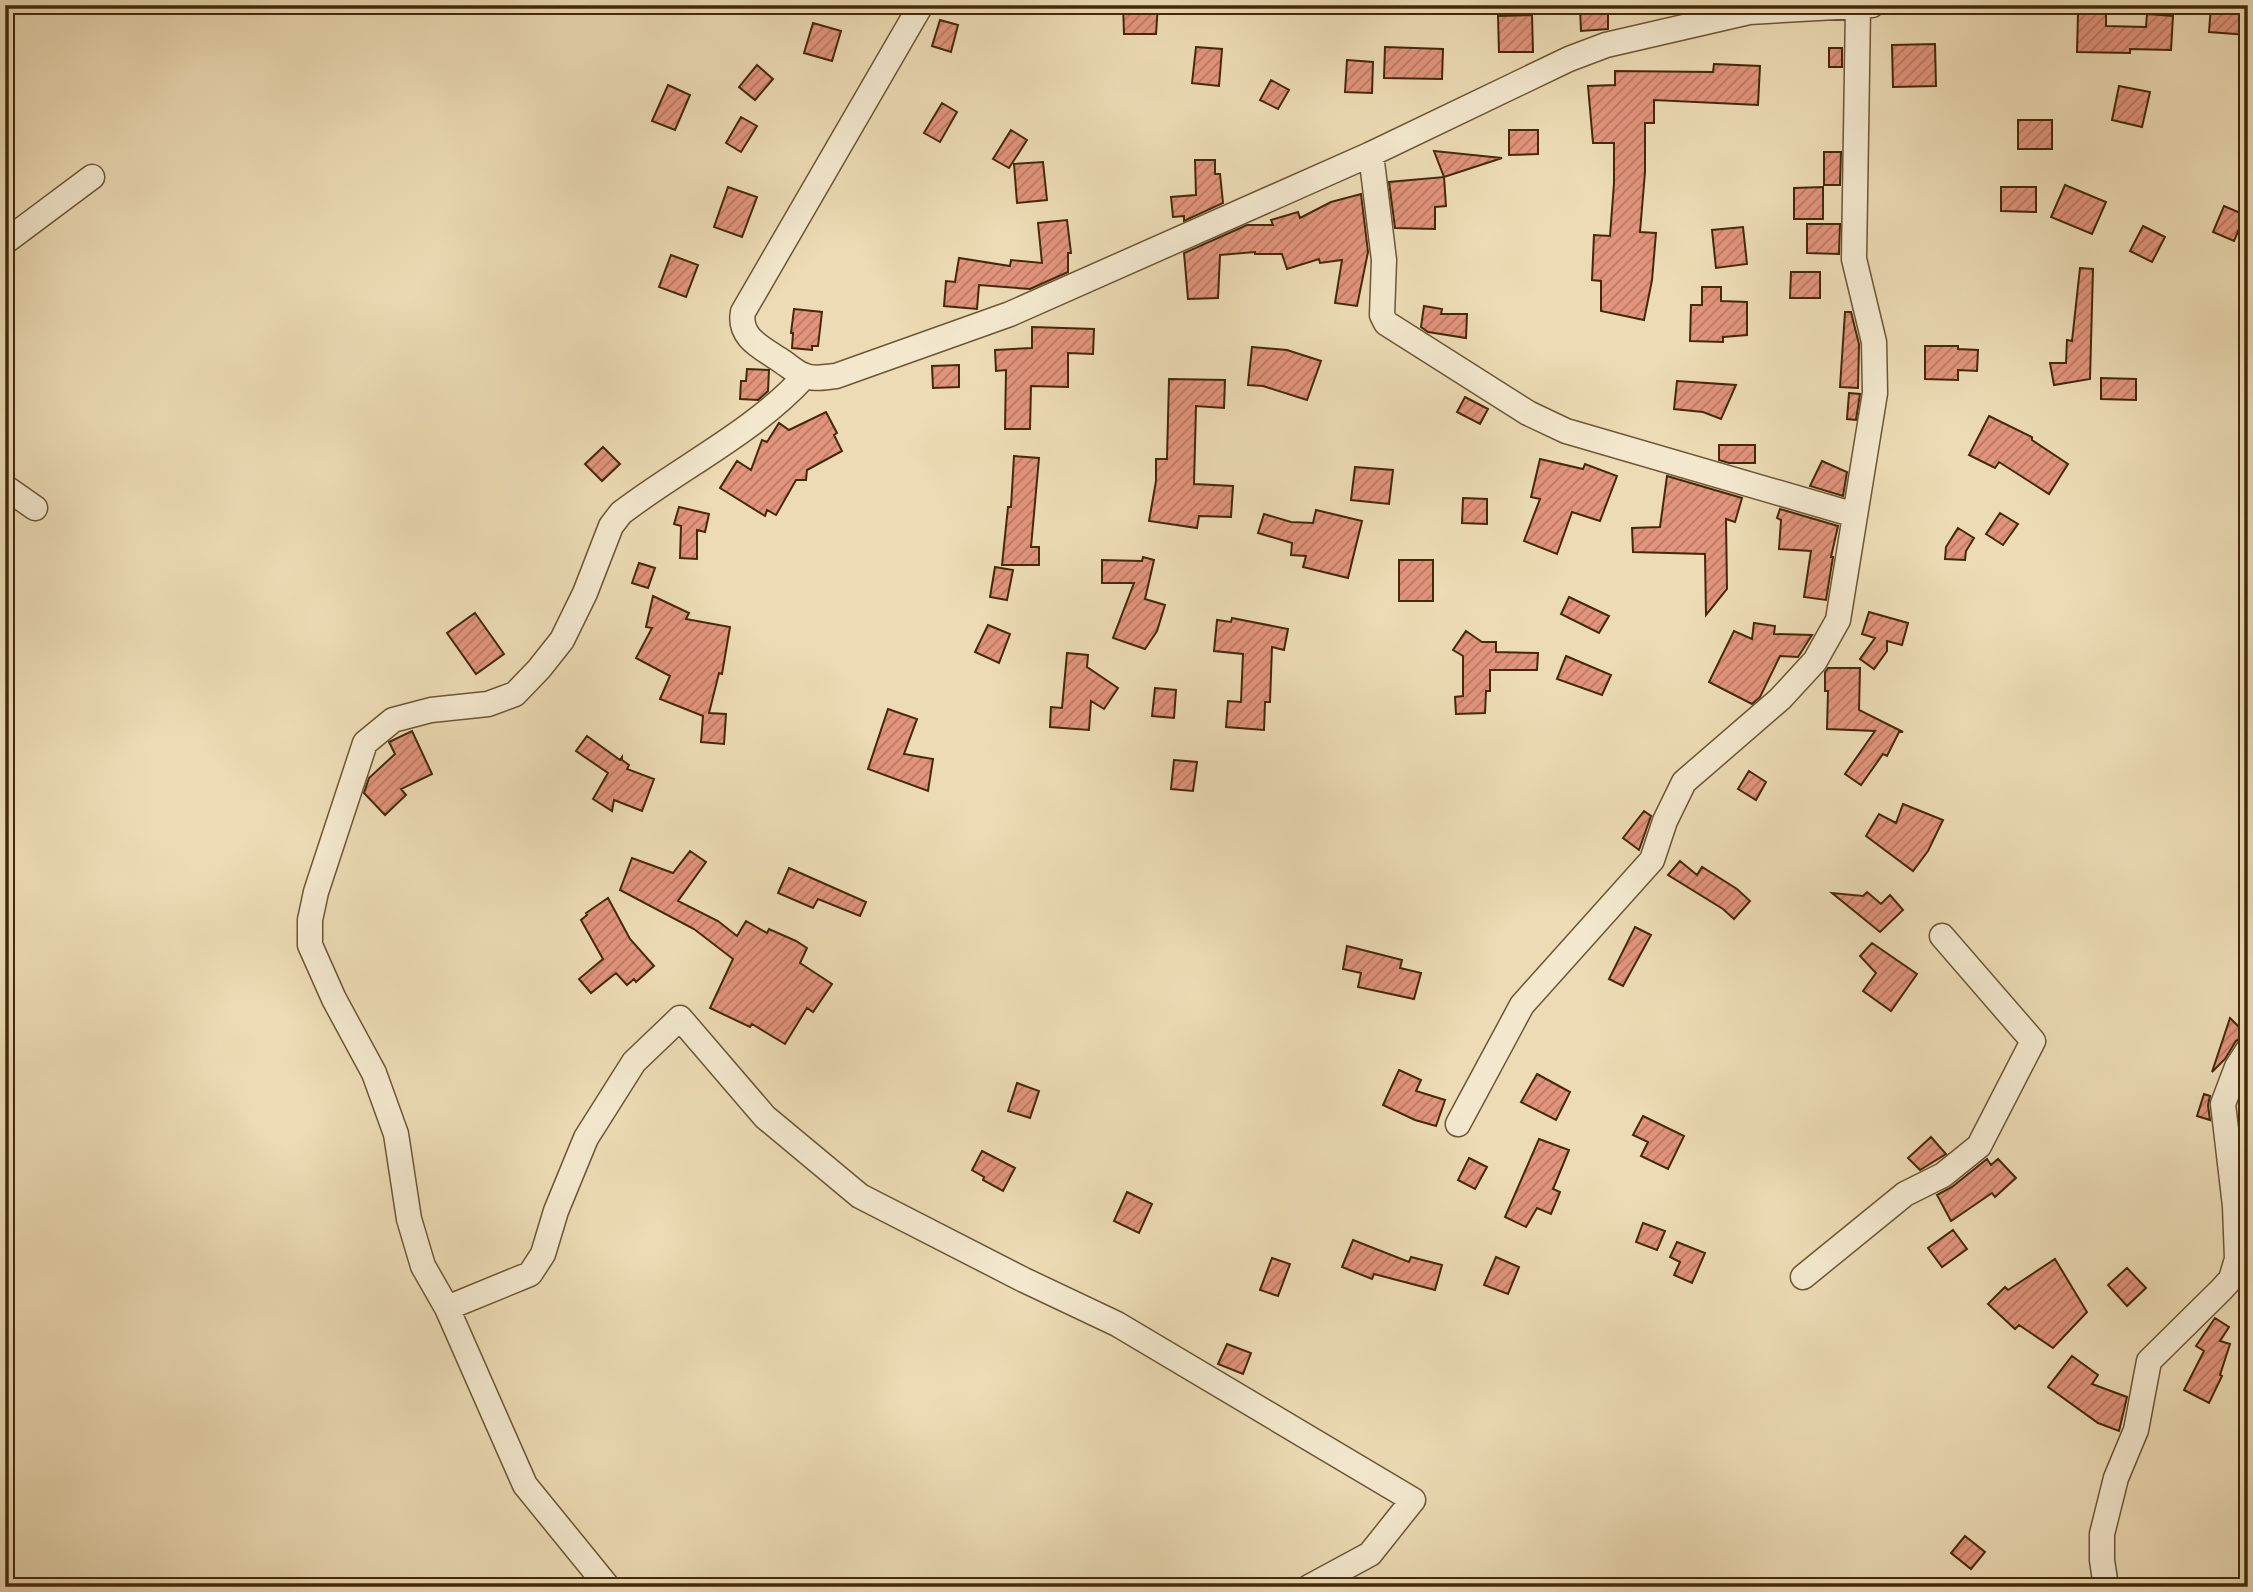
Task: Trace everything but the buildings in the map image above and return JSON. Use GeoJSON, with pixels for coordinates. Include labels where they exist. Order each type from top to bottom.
{"type":"FeatureCollection","features":[{"type":"Feature","properties":{"kind":"street"},"geometry":{"type":"LineString","coordinates":[[922,5],[743,312],[744,328],[753,342],[805,376],[835,376],[1010,314],[1371,154],[1569,59],[1606,45],[1749,12],[1865,6],[1854,259],[1874,342],[1875,393],[1838,620],[1815,661],[1780,699],[1684,782],[1665,821],[1652,860],[1522,1005],[1458,1124]]}},
{"type":"Feature","properties":{"kind":"street"},"geometry":{"type":"LineString","coordinates":[[1371,154],[1384,260],[1382,315],[1386,323],[1528,413],[1566,431],[1855,515]]}},
{"type":"Feature","properties":{"kind":"street"},"geometry":{"type":"LineString","coordinates":[[5,242],[92,177]]}},
{"type":"Feature","properties":{"kind":"street"},"geometry":{"type":"LineString","coordinates":[[608,1587],[525,1485],[447,1308],[423,1266],[409,1219],[396,1134],[374,1073],[334,999],[310,945],[310,920],[316,892],[365,743],[393,719],[431,709],[488,704],[515,694],[562,640],[585,593],[611,526],[621,513],[751,424],[786,397],[805,376]]}},
{"type":"Feature","properties":{"kind":"street"},"geometry":{"type":"LineString","coordinates":[[5,487],[35,508]]}},
{"type":"Feature","properties":{"kind":"street"},"geometry":{"type":"LineString","coordinates":[[1803,1277],[1905,1194],[1943,1175],[1979,1146],[2033,1041],[1942,936]]}},
{"type":"Feature","properties":{"kind":"street"},"geometry":{"type":"LineString","coordinates":[[447,1308],[530,1275],[543,1254],[556,1211],[586,1138],[634,1062],[680,1018],[765,1117],[860,1196],[1117,1324],[1413,1500],[1370,1554],[1309,1587]]}},
{"type":"Feature","properties":{"kind":"street"},"geometry":{"type":"LineString","coordinates":[[2106,1587],[2102,1534],[2116,1478],[2136,1430],[2149,1361],[2231,1279],[2237,1259],[2235,1206],[2223,1104],[2237,1067],[2248,1050]]}}]}
